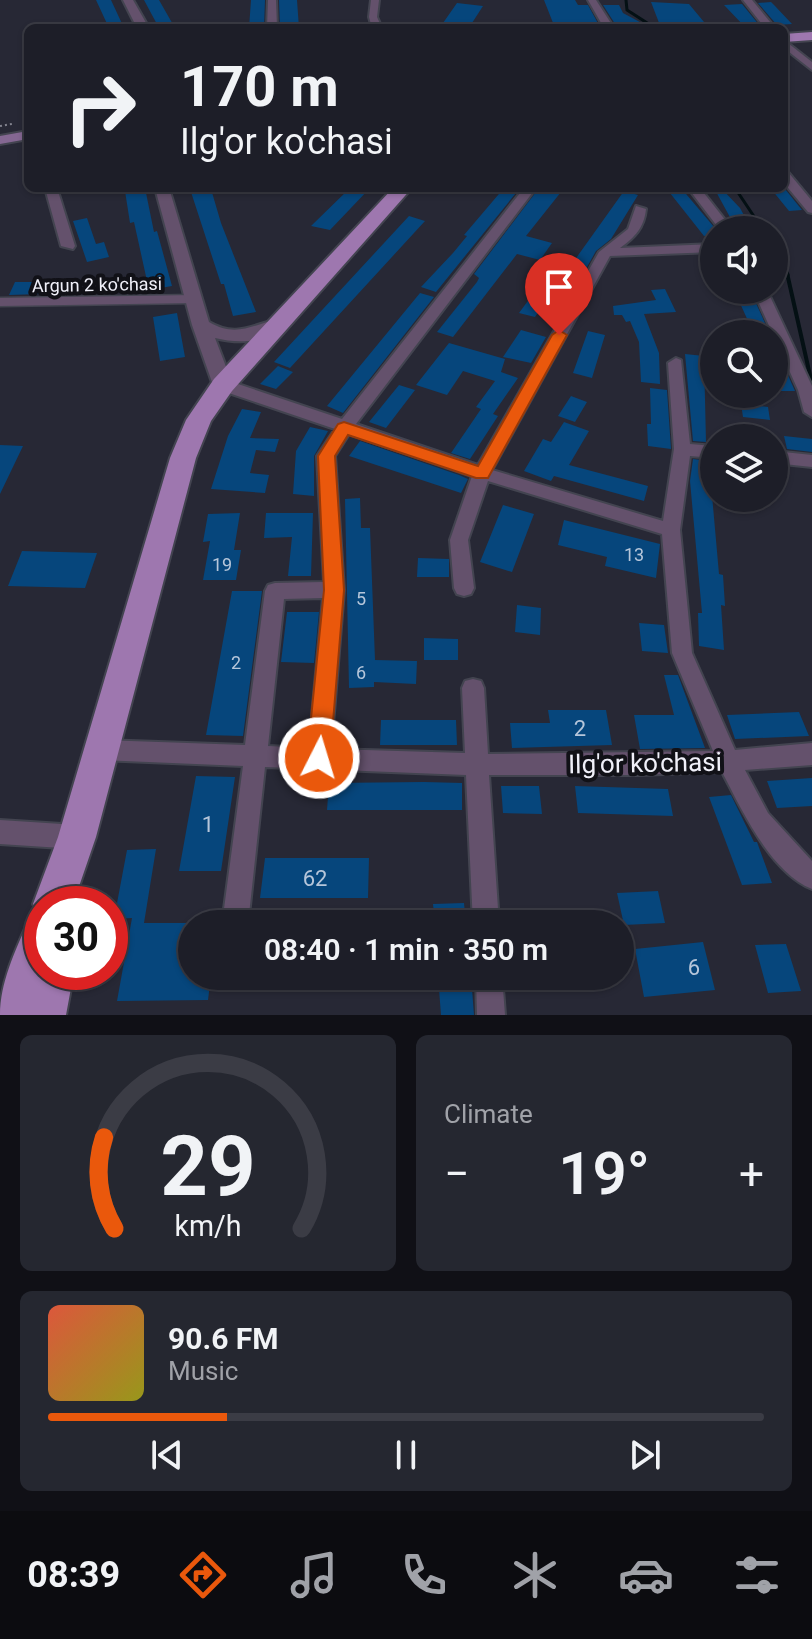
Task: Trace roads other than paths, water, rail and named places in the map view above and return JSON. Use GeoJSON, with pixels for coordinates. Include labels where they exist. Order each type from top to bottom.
{"type":"FeatureCollection","features":[{"type":"Feature","properties":{"kind":"main road"},"geometry":{"type":"LineString","coordinates":[[788,37],[812,34]]}},
{"type":"Feature","properties":{"kind":"main road"},"geometry":{"type":"LineString","coordinates":[[0,137],[24,133]]}},
{"type":"Feature","properties":{"kind":"main road"},"geometry":{"type":"LineString","coordinates":[[59,886],[77,837],[183,458],[199,420],[223,385],[399,192]]}},
{"type":"Feature","properties":{"kind":"main road"},"geometry":{"type":"LineString","coordinates":[[68,886],[77,837]]}},
{"type":"Feature","properties":{"kind":"main road"},"geometry":{"type":"LineString","coordinates":[[14,1015],[24,987]]}},
{"type":"Feature","properties":{"kind":"main road"},"geometry":{"type":"LineString","coordinates":[[45,1015],[50,990]]}},
{"type":"Feature","properties":{"kind":"street"},"geometry":{"type":"LineString","coordinates":[[128,0],[141,24]]}},
{"type":"Feature","properties":{"kind":"street"},"geometry":{"type":"LineString","coordinates":[[272,0],[272,24]]}},
{"type":"Feature","properties":{"kind":"street"},"geometry":{"type":"LineString","coordinates":[[375,0],[376,24]]}},
{"type":"Feature","properties":{"kind":"street"},"geometry":{"type":"LineString","coordinates":[[592,0],[607,24]]}},
{"type":"Feature","properties":{"kind":"street"},"geometry":{"type":"LineString","coordinates":[[747,0],[767,24]]}},
{"type":"Feature","properties":{"kind":"street"},"geometry":{"type":"LineString","coordinates":[[788,42],[812,67]]}},
{"type":"Feature","properties":{"kind":"street"},"geometry":{"type":"LineString","coordinates":[[789,179],[812,181]]}},
{"type":"Feature","properties":{"kind":"street"},"geometry":{"type":"LineString","coordinates":[[789,179],[812,209]]}},
{"type":"Feature","properties":{"kind":"street"},"geometry":{"type":"LineString","coordinates":[[52,192],[68,246]]}},
{"type":"Feature","properties":{"kind":"street"},"geometry":{"type":"LineString","coordinates":[[163,192],[201,325],[223,385],[482,473],[671,530]]}},
{"type":"Feature","properties":{"kind":"street"},"geometry":{"type":"LineString","coordinates":[[319,758],[334,590],[326,456],[344,428],[527,192]]}},
{"type":"Feature","properties":{"kind":"street"},"geometry":{"type":"LineString","coordinates":[[697,192],[716,216]]}},
{"type":"Feature","properties":{"kind":"street"},"geometry":{"type":"LineString","coordinates":[[464,588],[459,540],[482,473],[606,252],[624,240],[639,224],[640,209]]}},
{"type":"Feature","properties":{"kind":"street"},"geometry":{"type":"LineString","coordinates":[[606,252],[700,249]]}},
{"type":"Feature","properties":{"kind":"street"},"geometry":{"type":"LineString","coordinates":[[766,304],[806,390],[812,412]]}},
{"type":"Feature","properties":{"kind":"street"},"geometry":{"type":"LineString","coordinates":[[201,325],[216,333],[235,337],[254,336],[278,324]]}},
{"type":"Feature","properties":{"kind":"street"},"geometry":{"type":"LineString","coordinates":[[676,363],[682,449],[671,530],[682,653],[729,762],[760,821],[797,865],[812,877]]}},
{"type":"Feature","properties":{"kind":"street"},"geometry":{"type":"LineString","coordinates":[[682,449],[700,451]]}},
{"type":"Feature","properties":{"kind":"street"},"geometry":{"type":"LineString","coordinates":[[788,458],[812,461]]}},
{"type":"Feature","properties":{"kind":"street"},"geometry":{"type":"LineString","coordinates":[[237,910],[275,591],[334,590]]}},
{"type":"Feature","properties":{"kind":"street"},"geometry":{"type":"LineString","coordinates":[[473,688],[485,910]]}},
{"type":"Feature","properties":{"kind":"street","name":"Ilg'or ko'chasi"},"geometry":{"type":"LineString","coordinates":[[101,750],[477,764],[729,762],[812,754]]}},
{"type":"Feature","properties":{"kind":"street"},"geometry":{"type":"LineString","coordinates":[[0,832],[77,837]]}},
{"type":"Feature","properties":{"kind":"street"},"geometry":{"type":"LineString","coordinates":[[490,990],[491,1015]]}},
{"type":"Feature","properties":{"kind":"lane","name":"Argun 2 ko'chasi"},"geometry":{"type":"LineString","coordinates":[[0,302],[194,299]]}},
{"type":"Feature","properties":{"kind":"waterway"},"geometry":{"type":"LineString","coordinates":[[626,0],[627,10],[649,24]]}},
{"type":"Feature","properties":{"kind":"waterway"},"geometry":{"type":"LineString","coordinates":[[738,192],[754,216]]}},
{"type":"Feature","properties":{"kind":"waterway"},"geometry":{"type":"LineString","coordinates":[[788,277],[812,384]]}}]}
